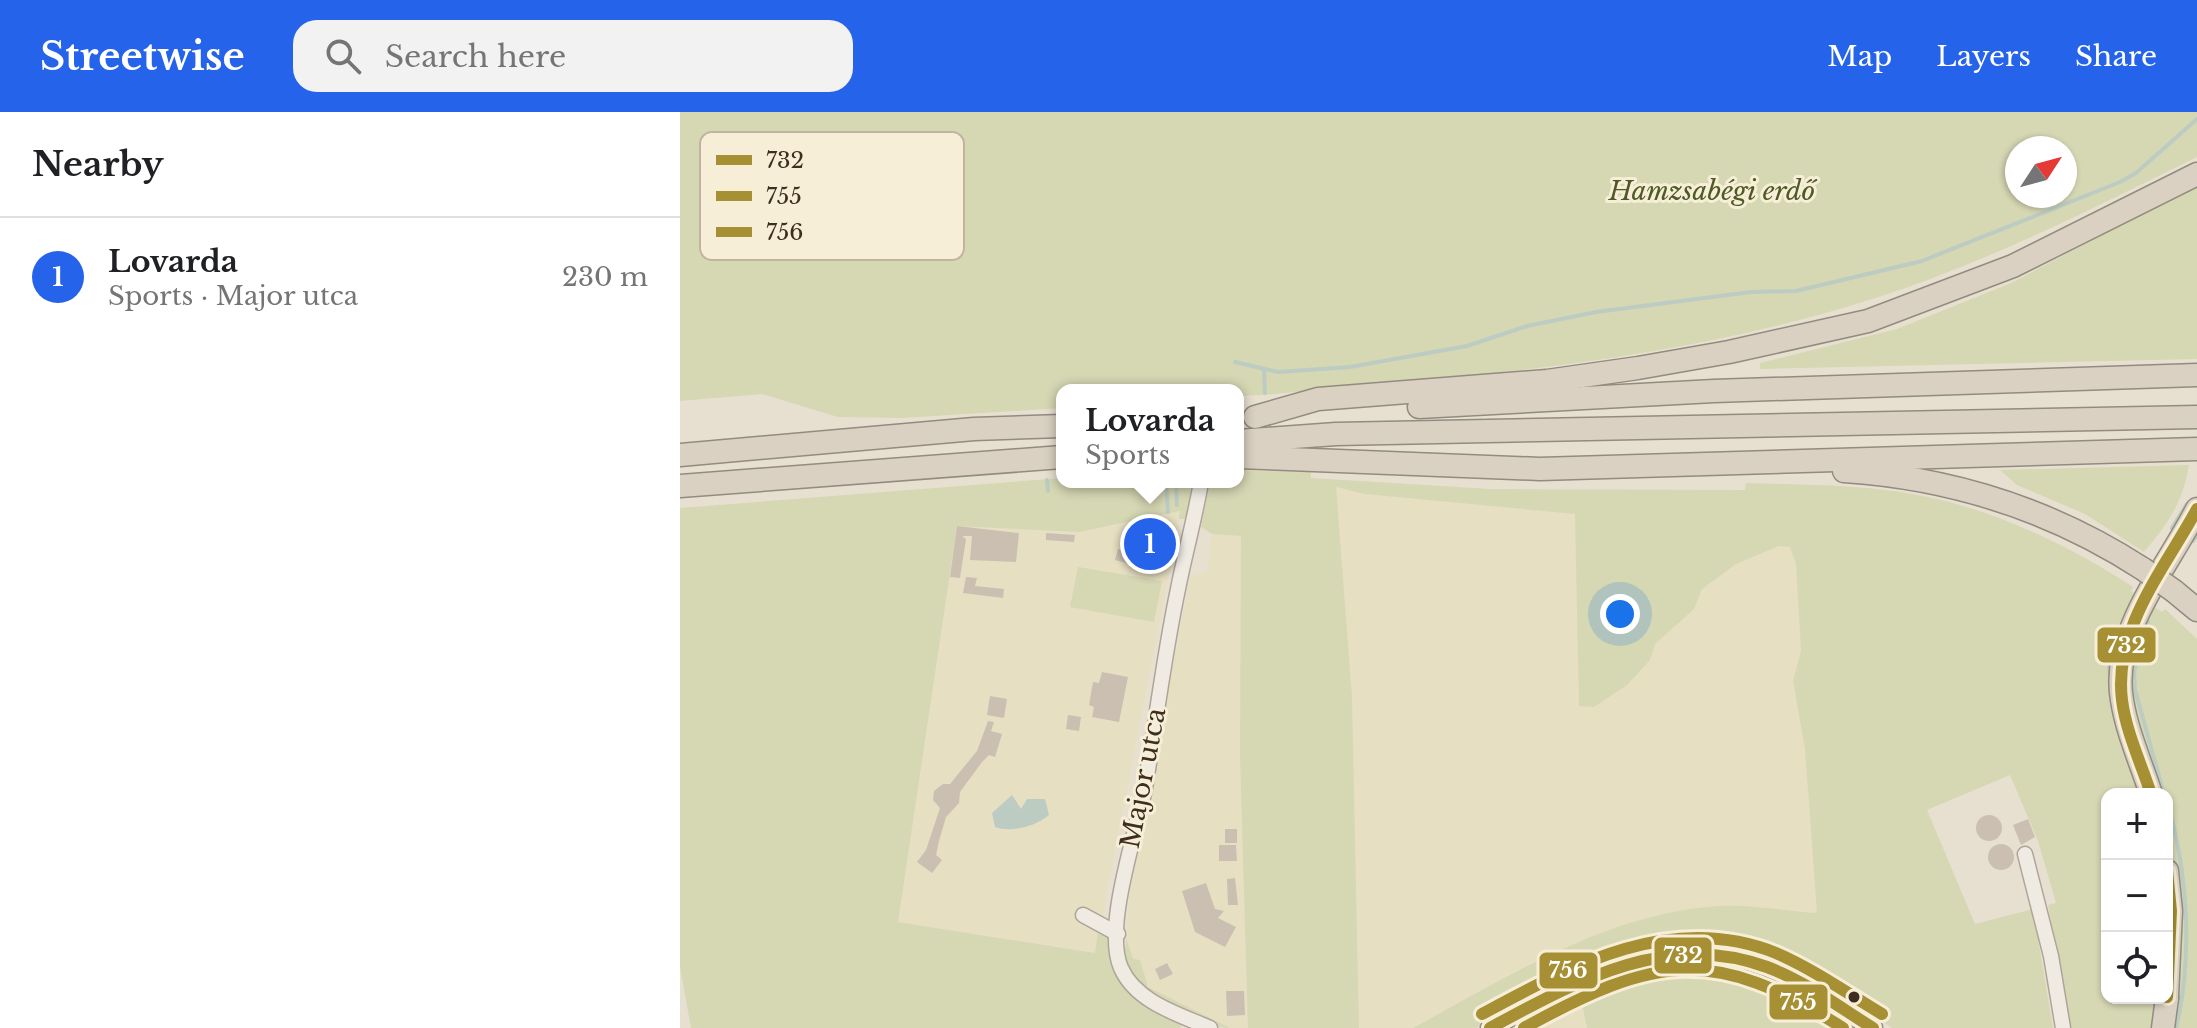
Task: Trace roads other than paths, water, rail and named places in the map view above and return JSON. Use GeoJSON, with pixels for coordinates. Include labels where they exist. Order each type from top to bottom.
{"type":"FeatureCollection","features":[{"type":"Feature","properties":{"kind":"highway"},"geometry":{"type":"LineString","coordinates":[[1246,417],[1318,399],[1547,381],[1638,368],[1729,352],[1868,321],[2013,266],[2197,174]]}},
{"type":"Feature","properties":{"kind":"highway"},"geometry":{"type":"LineString","coordinates":[[1246,417],[1714,391],[2197,375]]}},
{"type":"Feature","properties":{"kind":"highway"},"geometry":{"type":"LineString","coordinates":[[1244,441],[1336,434],[2197,417]]}},
{"type":"Feature","properties":{"kind":"highway"},"geometry":{"type":"LineString","coordinates":[[680,455],[974,429],[1056,426]]}},
{"type":"Feature","properties":{"kind":"highway"},"geometry":{"type":"LineString","coordinates":[[1244,457],[1527,469],[2197,449]]}},
{"type":"Feature","properties":{"kind":"highway"},"geometry":{"type":"LineString","coordinates":[[680,486],[1056,457]]}},
{"type":"Feature","properties":{"kind":"highway"},"geometry":{"type":"LineString","coordinates":[[1670,467],[1864,472],[1985,494],[2072,527],[2143,569],[2197,610]]}},
{"type":"Feature","properties":{"kind":"highway"},"geometry":{"type":"LineString","coordinates":[[2149,788],[2122,700],[2121,663],[2133,626],[2197,509]]}},
{"type":"Feature","properties":{"kind":"highway"},"geometry":{"type":"LineString","coordinates":[[2163,1028],[2166,1004]]}},
{"type":"Feature","properties":{"kind":"main road"},"geometry":{"type":"LineString","coordinates":[[1490,1028],[1618,965],[1656,954],[1693,951],[1736,956],[1769,968],[1873,1028]]}},
{"type":"Feature","properties":{"kind":"street","name":"Major utca"},"geometry":{"type":"LineString","coordinates":[[1200,488],[1178,589],[1145,788],[1128,856],[1118,934],[1120,967],[1136,988],[1161,1006],[1210,1028]]}},
{"type":"Feature","properties":{"kind":"street"},"geometry":{"type":"LineString","coordinates":[[2025,854],[2045,932],[2063,1028]]}},
{"type":"Feature","properties":{"kind":"street"},"geometry":{"type":"LineString","coordinates":[[1083,915],[1118,934]]}},
{"type":"Feature","properties":{"kind":"waterway"},"geometry":{"type":"LineString","coordinates":[[1235,362],[1278,372],[1350,367],[1467,346],[1527,326],[1596,312],[1751,292],[1796,291],[1922,261],[2120,182],[2136,173],[2197,119]]}},
{"type":"Feature","properties":{"kind":"waterway"},"geometry":{"type":"LineString","coordinates":[[1264,370],[1265,393]]}},
{"type":"Feature","properties":{"kind":"waterway"},"geometry":{"type":"LineString","coordinates":[[1047,480],[1048,491]]}},
{"type":"Feature","properties":{"kind":"waterway"},"geometry":{"type":"LineString","coordinates":[[1166,488],[1168,512]]}},
{"type":"Feature","properties":{"kind":"waterway"},"geometry":{"type":"LineString","coordinates":[[1176,488],[1177,505]]}},
{"type":"Feature","properties":{"kind":"waterway"},"geometry":{"type":"LineString","coordinates":[[2172,528],[2187,504]]}},
{"type":"Feature","properties":{"kind":"waterway"},"geometry":{"type":"LineString","coordinates":[[2193,541],[2197,535]]}},
{"type":"Feature","properties":{"kind":"waterway"},"geometry":{"type":"LineString","coordinates":[[2148,622],[2134,672],[2135,690],[2162,788]]}},
{"type":"Feature","properties":{"kind":"waterway"},"geometry":{"type":"LineString","coordinates":[[2112,704],[2109,667],[2122,624]]}},
{"type":"Feature","properties":{"kind":"waterway"},"geometry":{"type":"LineString","coordinates":[[2173,825],[2186,915],[2185,973],[2176,1028]]}},
{"type":"Feature","properties":{"kind":"place","name":"Lovarda"},"geometry":{"type":"Point","coordinates":[1150,544]}},
{"type":"Feature","properties":{"kind":"park label","name":"Hamzsabégi erdő"},"geometry":{"type":"Point","coordinates":[1712,191]}}]}
